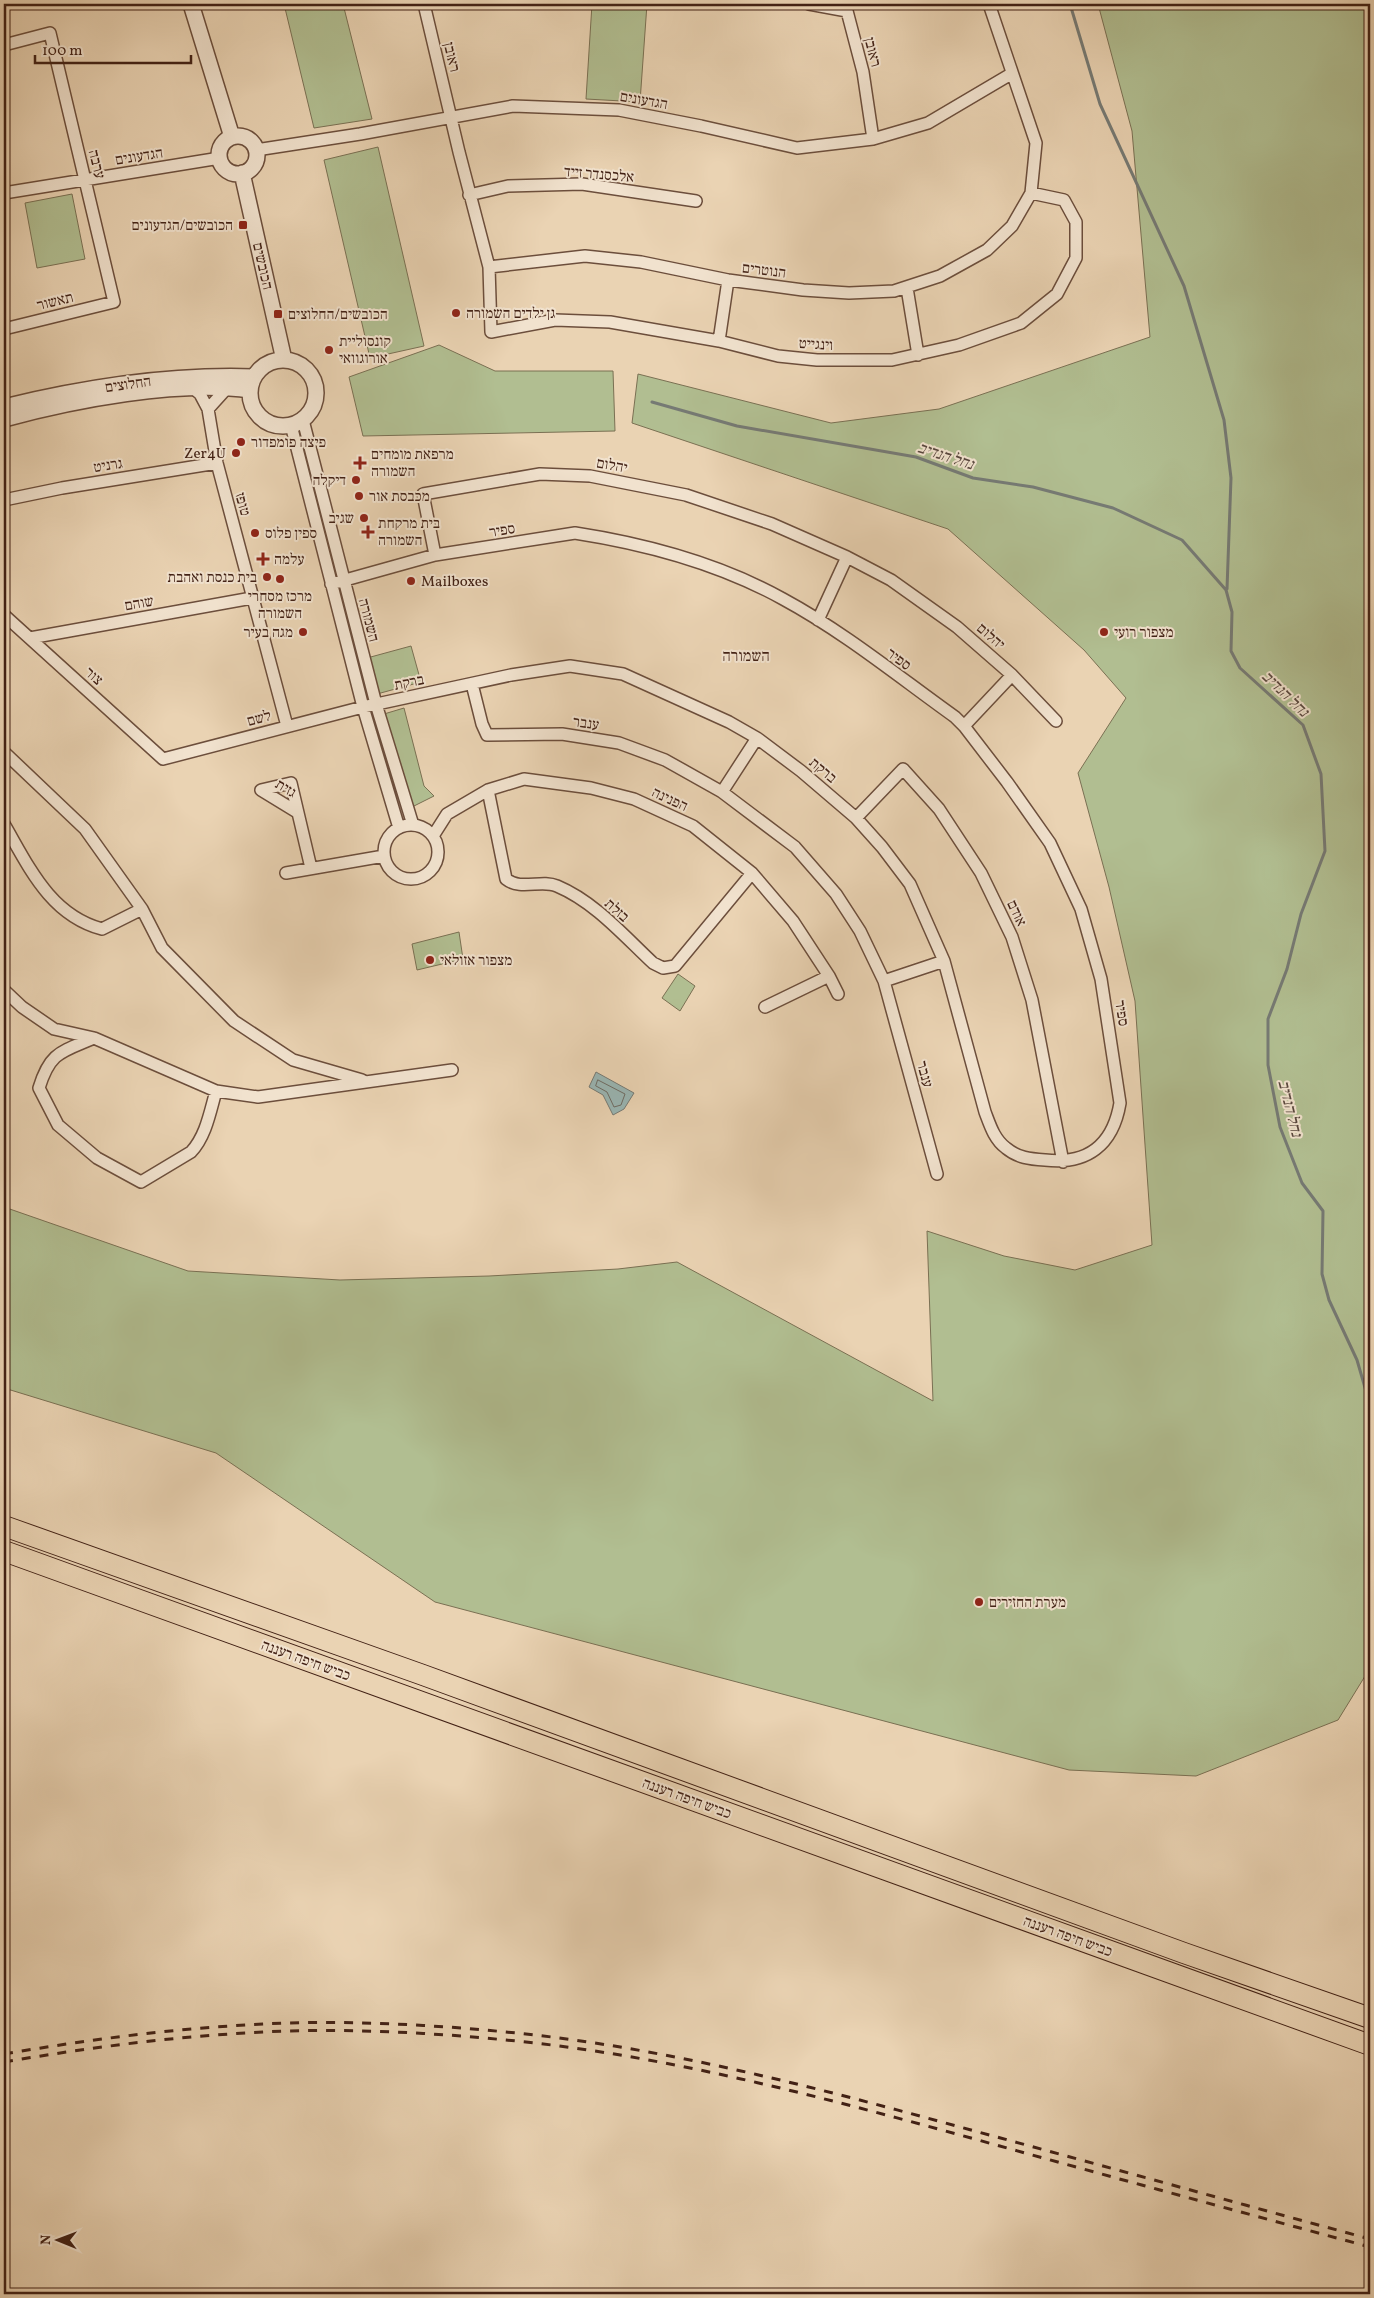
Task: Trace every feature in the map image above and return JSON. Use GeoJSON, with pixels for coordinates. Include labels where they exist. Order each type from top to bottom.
{"type":"FeatureCollection","features":[{"type":"Feature","properties":{"kind":"highway","name":"כביש חיפה רעננה"},"geometry":{"type":"LineString","coordinates":[[4,1526],[404,1669],[1120,1930],[1370,2018]]}},
{"type":"Feature","properties":{"kind":"highway","name":"כביש חיפה רעננה"},"geometry":{"type":"LineString","coordinates":[[4,1551],[1370,2045]]}},
{"type":"Feature","properties":{"kind":"street"},"geometry":{"type":"LineString","coordinates":[[191,4],[232,137]]}},
{"type":"Feature","properties":{"kind":"street","name":"ראובן"},"geometry":{"type":"LineString","coordinates":[[424,4],[451,117]]}},
{"type":"Feature","properties":{"kind":"street","name":"ראובן"},"geometry":{"type":"LineString","coordinates":[[809,4],[846,11],[863,72],[873,139]]}},
{"type":"Feature","properties":{"kind":"street","name":"הנוטרים"},"geometry":{"type":"LineString","coordinates":[[489,267],[585,256],[641,262],[728,280],[803,290],[849,293],[894,291],[940,276],[987,250],[1012,226],[1031,193],[1036,143],[1011,74],[989,4]]}},
{"type":"Feature","properties":{"kind":"street","name":"ערבה"},"geometry":{"type":"LineString","coordinates":[[4,46],[50,33],[114,302]]}},
{"type":"Feature","properties":{"kind":"street","name":"הגדעונים"},"geometry":{"type":"LineString","coordinates":[[256,150],[513,106],[619,110],[797,148],[873,139],[928,123],[1011,74]]}},
{"type":"Feature","properties":{"kind":"street"},"geometry":{"type":"LineString","coordinates":[[451,117],[489,267]]}},
{"type":"Feature","properties":{"kind":"street"},"geometry":{"type":"LineString","coordinates":[[238,136],[249,140],[256,150],[257,156],[252,167],[242,173],[236,173],[225,168],[220,158],[222,145],[232,137],[238,136]]}},
{"type":"Feature","properties":{"kind":"street","name":"הגדעונים"},"geometry":{"type":"LineString","coordinates":[[4,193],[220,158]]}},
{"type":"Feature","properties":{"kind":"street","name":"הכובשים"},"geometry":{"type":"LineString","coordinates":[[242,173],[284,360]]}},
{"type":"Feature","properties":{"kind":"street","name":"אלכסנדר זייד"},"geometry":{"type":"LineString","coordinates":[[470,196],[508,186],[582,184],[696,201]]}},
{"type":"Feature","properties":{"kind":"street","name":"וינגייט"},"geometry":{"type":"LineString","coordinates":[[489,267],[491,332],[555,320],[610,322],[718,341],[778,356],[817,360],[892,360],[960,345],[1021,323],[1057,294],[1076,258],[1076,222],[1064,200],[1031,193]]}},
{"type":"Feature","properties":{"kind":"street"},"geometry":{"type":"LineString","coordinates":[[718,341],[728,280]]}},
{"type":"Feature","properties":{"kind":"street"},"geometry":{"type":"LineString","coordinates":[[907,288],[918,355]]}},
{"type":"Feature","properties":{"kind":"street","name":"תאשור"},"geometry":{"type":"LineString","coordinates":[[4,329],[114,302]]}},
{"type":"Feature","properties":{"kind":"street"},"geometry":{"type":"LineString","coordinates":[[284,360],[301,365],[313,379],[316,388],[315,403],[297,422],[276,425],[262,418],[252,404],[252,384],[268,364],[284,360]]}},
{"type":"Feature","properties":{"kind":"street","name":"החלוצים"},"geometry":{"type":"LineString","coordinates":[[4,408],[54,395],[140,381],[214,377],[252,384]]}},
{"type":"Feature","properties":{"kind":"street","name":"החלוצים"},"geometry":{"type":"LineString","coordinates":[[4,419],[68,404],[128,394],[193,388],[227,388],[252,384]]}},
{"type":"Feature","properties":{"kind":"street","name":"טופז"},"geometry":{"type":"LineString","coordinates":[[193,388],[200,394],[208,410],[217,463],[283,725]]}},
{"type":"Feature","properties":{"kind":"street"},"geometry":{"type":"LineString","coordinates":[[208,410],[227,388]]}},
{"type":"Feature","properties":{"kind":"street","name":"השמורה"},"geometry":{"type":"LineString","coordinates":[[297,422],[376,704],[413,825]]}},
{"type":"Feature","properties":{"kind":"street","name":"השמורה"},"geometry":{"type":"LineString","coordinates":[[297,422],[331,584],[363,707],[399,828]]}},
{"type":"Feature","properties":{"kind":"street","name":"גרניט"},"geometry":{"type":"LineString","coordinates":[[4,500],[62,488],[217,463]]}},
{"type":"Feature","properties":{"kind":"street","name":"יהלום"},"geometry":{"type":"LineString","coordinates":[[435,555],[423,494],[540,474],[590,476],[686,495],[772,524],[847,557],[891,580],[957,627],[1012,675],[1056,721]]}},
{"type":"Feature","properties":{"kind":"street","name":"ספיר"},"geometry":{"type":"LineString","coordinates":[[331,584],[435,555],[575,533],[596,536],[710,566],[782,598],[818,620],[964,726],[1050,843],[1081,910],[1101,979],[1120,1103],[1117,1121],[1092,1154],[1064,1162]]}},
{"type":"Feature","properties":{"kind":"street"},"geometry":{"type":"LineString","coordinates":[[818,620],[847,557]]}},
{"type":"Feature","properties":{"kind":"street","name":"שוהם"},"geometry":{"type":"LineString","coordinates":[[30,638],[252,598]]}},
{"type":"Feature","properties":{"kind":"street","name":"צור"},"geometry":{"type":"LineString","coordinates":[[4,616],[163,759]]}},
{"type":"Feature","properties":{"kind":"street","name":"ברקת"},"geometry":{"type":"LineString","coordinates":[[363,707],[511,674],[570,666],[624,674],[730,722],[757,738],[801,771],[856,818],[910,884],[944,960],[992,1132],[1004,1147],[1022,1158],[1064,1162]]}},
{"type":"Feature","properties":{"kind":"street"},"geometry":{"type":"LineString","coordinates":[[964,726],[1012,675]]}},
{"type":"Feature","properties":{"kind":"street","name":"ענבר"},"geometry":{"type":"LineString","coordinates":[[472,684],[487,736],[562,734],[619,743],[665,760],[722,792],[795,847],[836,894],[860,930],[884,981],[937,1174]]}},
{"type":"Feature","properties":{"kind":"street","name":"לשם"},"geometry":{"type":"LineString","coordinates":[[163,759],[283,725],[363,707]]}},
{"type":"Feature","properties":{"kind":"street"},"geometry":{"type":"LineString","coordinates":[[722,792],[757,738]]}},
{"type":"Feature","properties":{"kind":"street"},"geometry":{"type":"LineString","coordinates":[[4,752],[85,829],[142,909],[162,948],[234,1021],[293,1060],[366,1081]]}},
{"type":"Feature","properties":{"kind":"street","name":"אודם"},"geometry":{"type":"LineString","coordinates":[[856,818],[903,769],[939,809],[981,873],[1012,937],[1032,1000],[1064,1162]]}},
{"type":"Feature","properties":{"kind":"street","name":"הפנינה"},"geometry":{"type":"LineString","coordinates":[[432,836],[448,814],[488,790],[524,779],[591,788],[634,799],[693,826],[752,873],[794,921],[830,976],[838,994]]}},
{"type":"Feature","properties":{"kind":"street","name":"בזלת"},"geometry":{"type":"LineString","coordinates":[[488,790],[506,879],[513,885],[555,885],[574,894],[595,909],[653,963],[663,968],[675,966],[752,873]]}},
{"type":"Feature","properties":{"kind":"street","name":"גזית"},"geometry":{"type":"LineString","coordinates":[[297,812],[311,868]]}},
{"type":"Feature","properties":{"kind":"street"},"geometry":{"type":"LineString","coordinates":[[4,824],[40,886],[60,907],[85,924],[102,929],[142,909]]}},
{"type":"Feature","properties":{"kind":"street"},"geometry":{"type":"LineString","coordinates":[[413,825],[424,828],[432,836],[437,843],[438,859],[434,867],[422,877],[411,879],[399,877],[390,868],[384,856],[388,838],[399,828],[413,825]]}},
{"type":"Feature","properties":{"kind":"street"},"geometry":{"type":"LineString","coordinates":[[286,873],[384,856]]}},
{"type":"Feature","properties":{"kind":"street"},"geometry":{"type":"LineString","coordinates":[[884,981],[944,960]]}},
{"type":"Feature","properties":{"kind":"street"},"geometry":{"type":"LineString","coordinates":[[766,1007],[830,976]]}},
{"type":"Feature","properties":{"kind":"street"},"geometry":{"type":"LineString","coordinates":[[4,990],[22,1007],[54,1029],[94,1038],[216,1092],[258,1097],[452,1070]]}},
{"type":"Feature","properties":{"kind":"street"},"geometry":{"type":"LineString","coordinates":[[94,1038],[52,1058],[44,1071],[39,1088],[58,1125],[97,1158],[140,1182],[191,1152],[204,1132],[216,1092]]}},
{"type":"Feature","properties":{"kind":"green space"},"geometry":{"type":"Polygon","coordinates":[[[284,4],[343,4],[372,119],[314,128],[284,4]]]}},
{"type":"Feature","properties":{"kind":"green space"},"geometry":{"type":"Polygon","coordinates":[[[592,4],[647,4],[640,102],[586,99],[592,4]]]}},
{"type":"Feature","properties":{"kind":"green space"},"geometry":{"type":"Polygon","coordinates":[[[1098,4],[1370,4],[1370,1668],[1338,1720],[1196,1776],[1069,1770],[435,1602],[216,1453],[4,1388],[4,1207],[188,1271],[340,1280],[489,1276],[618,1269],[677,1262],[933,1401],[927,1231],[1004,1256],[1075,1270],[1152,1245],[1135,1001],[1109,887],[1078,773],[1126,698],[1084,650],[948,529],[632,423],[638,374],[831,423],[939,409],[1150,337],[1132,131],[1098,4]]]}},
{"type":"Feature","properties":{"kind":"green space"},"geometry":{"type":"Polygon","coordinates":[[[378,147],[424,346],[370,358],[324,160],[378,147]]]}},
{"type":"Feature","properties":{"kind":"green space"},"geometry":{"type":"Polygon","coordinates":[[[72,194],[85,259],[37,268],[25,203],[72,194]]]}},
{"type":"Feature","properties":{"kind":"green space"},"geometry":{"type":"Polygon","coordinates":[[[439,345],[495,371],[613,371],[615,431],[363,436],[349,377],[439,345]]]}},
{"type":"Feature","properties":{"kind":"green space"},"geometry":{"type":"Polygon","coordinates":[[[411,646],[421,682],[377,694],[367,658],[411,646]]]}},
{"type":"Feature","properties":{"kind":"green space"},"geometry":{"type":"Polygon","coordinates":[[[404,708],[424,786],[434,796],[408,809],[384,714],[404,708]]]}},
{"type":"Feature","properties":{"kind":"green space"},"geometry":{"type":"Polygon","coordinates":[[[459,932],[463,959],[417,970],[412,944],[459,932]]]}},
{"type":"Feature","properties":{"kind":"green space"},"geometry":{"type":"Polygon","coordinates":[[[678,974],[695,986],[680,1011],[662,998],[678,974]]]}},
{"type":"Feature","properties":{"kind":"water"},"geometry":{"type":"Polygon","coordinates":[[[596,1072],[634,1093],[624,1109],[613,1115],[603,1095],[589,1087],[596,1072]]]}},
{"type":"Feature","properties":{"kind":"waterway"},"geometry":{"type":"LineString","coordinates":[[1070,4],[1100,104],[1184,286],[1224,420],[1231,478],[1227,589]]}},
{"type":"Feature","properties":{"kind":"waterway","name":"נחל הנדיב"},"geometry":{"type":"LineString","coordinates":[[652,402],[737,426],[916,457],[973,478],[1033,487],[1113,508],[1182,540],[1226,590],[1232,612],[1231,651],[1240,668],[1303,725],[1321,774],[1325,851],[1301,914],[1287,969],[1268,1019],[1268,1065],[1280,1127],[1302,1183],[1323,1211],[1322,1274],[1329,1300],[1357,1360],[1370,1405]]}},
{"type":"Feature","properties":{"kind":"railway"},"geometry":{"type":"LineString","coordinates":[[4,2054],[146,2034],[217,2027],[289,2023],[370,2023],[425,2026],[506,2032],[565,2039],[683,2059],[799,2084],[1370,2239]]}},
{"type":"Feature","properties":{"kind":"railway"},"geometry":{"type":"LineString","coordinates":[[4,2062],[146,2042],[217,2035],[289,2031],[370,2031],[425,2034],[506,2040],[565,2047],[683,2067],[799,2092],[1370,2247]]}},
{"type":"Feature","properties":{"kind":"place","name":"הכובשים/הגדעונים"},"geometry":{"type":"Point","coordinates":[243,225]}},
{"type":"Feature","properties":{"kind":"place","name":"גן ילדים השמורה"},"geometry":{"type":"Point","coordinates":[456,313]}},
{"type":"Feature","properties":{"kind":"place","name":"הכובשים/החלוצים"},"geometry":{"type":"Point","coordinates":[278,314]}},
{"type":"Feature","properties":{"kind":"place","name":"קונסוליית אורוגוואי"},"geometry":{"type":"Point","coordinates":[329,350]}},
{"type":"Feature","properties":{"kind":"place","name":"פיצה פומפדור"},"geometry":{"type":"Point","coordinates":[241,442]}},
{"type":"Feature","properties":{"kind":"place","name":"Zer4U"},"geometry":{"type":"Point","coordinates":[236,453]}},
{"type":"Feature","properties":{"kind":"place","name":"מרפאת מומחים השמורה"},"geometry":{"type":"Point","coordinates":[360,463]}},
{"type":"Feature","properties":{"kind":"place","name":"דיקלה"},"geometry":{"type":"Point","coordinates":[356,480]}},
{"type":"Feature","properties":{"kind":"place","name":"מכבסת אור"},"geometry":{"type":"Point","coordinates":[359,496]}},
{"type":"Feature","properties":{"kind":"place","name":"שגיב"},"geometry":{"type":"Point","coordinates":[364,518]}},
{"type":"Feature","properties":{"kind":"place","name":"בית מרקחת השמורה"},"geometry":{"type":"Point","coordinates":[368,532]}},
{"type":"Feature","properties":{"kind":"place","name":"ספין פלוס"},"geometry":{"type":"Point","coordinates":[255,533]}},
{"type":"Feature","properties":{"kind":"place","name":"עלמה"},"geometry":{"type":"Point","coordinates":[263,559]}},
{"type":"Feature","properties":{"kind":"place","name":"בית כנסת ואהבת"},"geometry":{"type":"Point","coordinates":[267,577]}},
{"type":"Feature","properties":{"kind":"place","name":"מרכז מסחרי השמורה"},"geometry":{"type":"Point","coordinates":[280,579]}},
{"type":"Feature","properties":{"kind":"place","name":"Mailboxes"},"geometry":{"type":"Point","coordinates":[411,581]}},
{"type":"Feature","properties":{"kind":"place","name":"מגה בעיר"},"geometry":{"type":"Point","coordinates":[303,632]}},
{"type":"Feature","properties":{"kind":"place","name":"מצפור רועי"},"geometry":{"type":"Point","coordinates":[1104,632]}},
{"type":"Feature","properties":{"kind":"place","name":"מצפור אזולאי"},"geometry":{"type":"Point","coordinates":[430,960]}},
{"type":"Feature","properties":{"kind":"place","name":"מערת החזירים"},"geometry":{"type":"Point","coordinates":[979,1602]}},
{"type":"Feature","properties":{"kind":"district","name":"השמורה"},"geometry":{"type":"Point","coordinates":[746,655]}}]}
